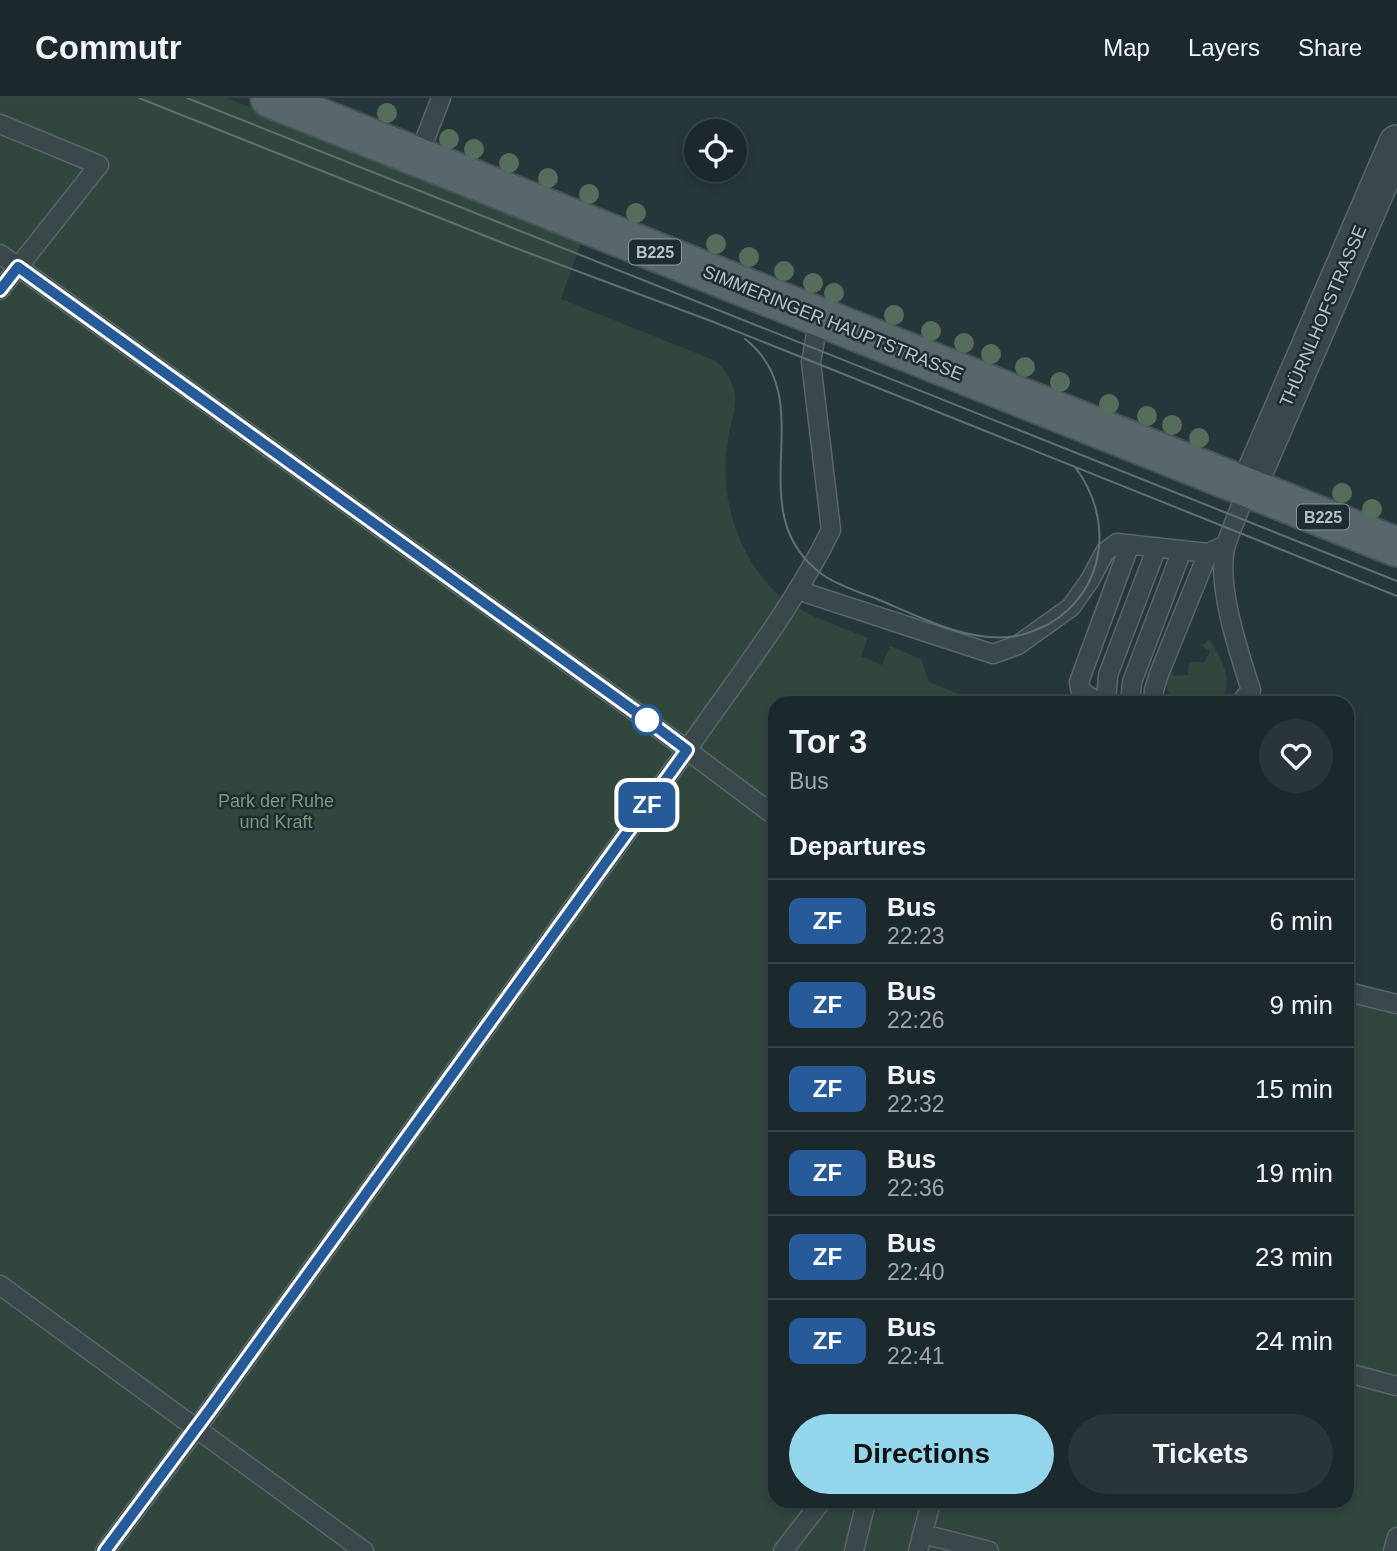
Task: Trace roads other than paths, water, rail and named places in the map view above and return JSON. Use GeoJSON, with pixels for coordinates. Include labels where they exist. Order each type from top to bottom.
{"type":"FeatureCollection","features":[{"type":"Feature","properties":{"kind":"main road","name":"SIMMERINGER HAUPTSTRASSE"},"geometry":{"type":"LineString","coordinates":[[270,98],[1397,547]]}},
{"type":"Feature","properties":{"kind":"street","name":"THÜRNLHOFSTRASSE"},"geometry":{"type":"LineString","coordinates":[[1248,488],[1397,143]]}},
{"type":"Feature","properties":{"kind":"lane"},"geometry":{"type":"LineString","coordinates":[[418,157],[441,98]]}},
{"type":"Feature","properties":{"kind":"lane"},"geometry":{"type":"LineString","coordinates":[[0,124],[99,165],[0,290]]}},
{"type":"Feature","properties":{"kind":"lane"},"geometry":{"type":"LineString","coordinates":[[0,254],[647,720],[768,811]]}},
{"type":"Feature","properties":{"kind":"lane"},"geometry":{"type":"LineString","coordinates":[[105,1551],[687,750],[797,590],[822,549],[831,530],[811,362],[818,317]]}},
{"type":"Feature","properties":{"kind":"lane"},"geometry":{"type":"LineString","coordinates":[[1245,696],[1224,578],[1226,545],[1248,488]]}},
{"type":"Feature","properties":{"kind":"lane"},"geometry":{"type":"LineString","coordinates":[[797,590],[993,654],[1018,645],[1059,618],[1082,592],[1105,552],[1117,543],[1208,553],[1226,545]]}},
{"type":"Feature","properties":{"kind":"lane"},"geometry":{"type":"LineString","coordinates":[[1088,696],[1080,689],[1079,682],[1130,544]]}},
{"type":"Feature","properties":{"kind":"lane"},"geometry":{"type":"LineString","coordinates":[[1106,696],[1108,675],[1157,547]]}},
{"type":"Feature","properties":{"kind":"lane"},"geometry":{"type":"LineString","coordinates":[[1131,696],[1132,682],[1182,550]]}},
{"type":"Feature","properties":{"kind":"lane"},"geometry":{"type":"LineString","coordinates":[[1154,696],[1159,674],[1208,553]]}},
{"type":"Feature","properties":{"kind":"lane"},"geometry":{"type":"LineString","coordinates":[[1354,993],[1397,1004]]}},
{"type":"Feature","properties":{"kind":"lane"},"geometry":{"type":"LineString","coordinates":[[0,1285],[364,1551]]}},
{"type":"Feature","properties":{"kind":"lane"},"geometry":{"type":"LineString","coordinates":[[1354,1375],[1397,1386]]}},
{"type":"Feature","properties":{"kind":"lane"},"geometry":{"type":"LineString","coordinates":[[783,1551],[816,1508]]}},
{"type":"Feature","properties":{"kind":"lane"},"geometry":{"type":"LineString","coordinates":[[854,1551],[865,1508]]}},
{"type":"Feature","properties":{"kind":"lane"},"geometry":{"type":"LineString","coordinates":[[929,1508],[920,1543],[989,1551]]}},
{"type":"Feature","properties":{"kind":"lane"},"geometry":{"type":"LineString","coordinates":[[1394,1551],[1397,1537]]}},
{"type":"Feature","properties":{"kind":"tram line"},"geometry":{"type":"LineString","coordinates":[[139,98],[518,249],[711,321],[1397,596]]}},
{"type":"Feature","properties":{"kind":"tram line"},"geometry":{"type":"LineString","coordinates":[[187,98],[1397,581]]}},
{"type":"Feature","properties":{"kind":"tram line"},"geometry":{"type":"LineString","coordinates":[[745,339],[768,364],[779,393],[782,424],[781,489],[785,520],[798,549],[829,579],[925,620],[975,635],[1009,637],[1049,624],[1068,610],[1083,592],[1093,573],[1098,552],[1096,508],[1075,467]]}},
{"type":"Feature","properties":{"kind":"park label","name":"Park der Ruhe und Kraft"},"geometry":{"type":"Point","coordinates":[276,811]}}]}
